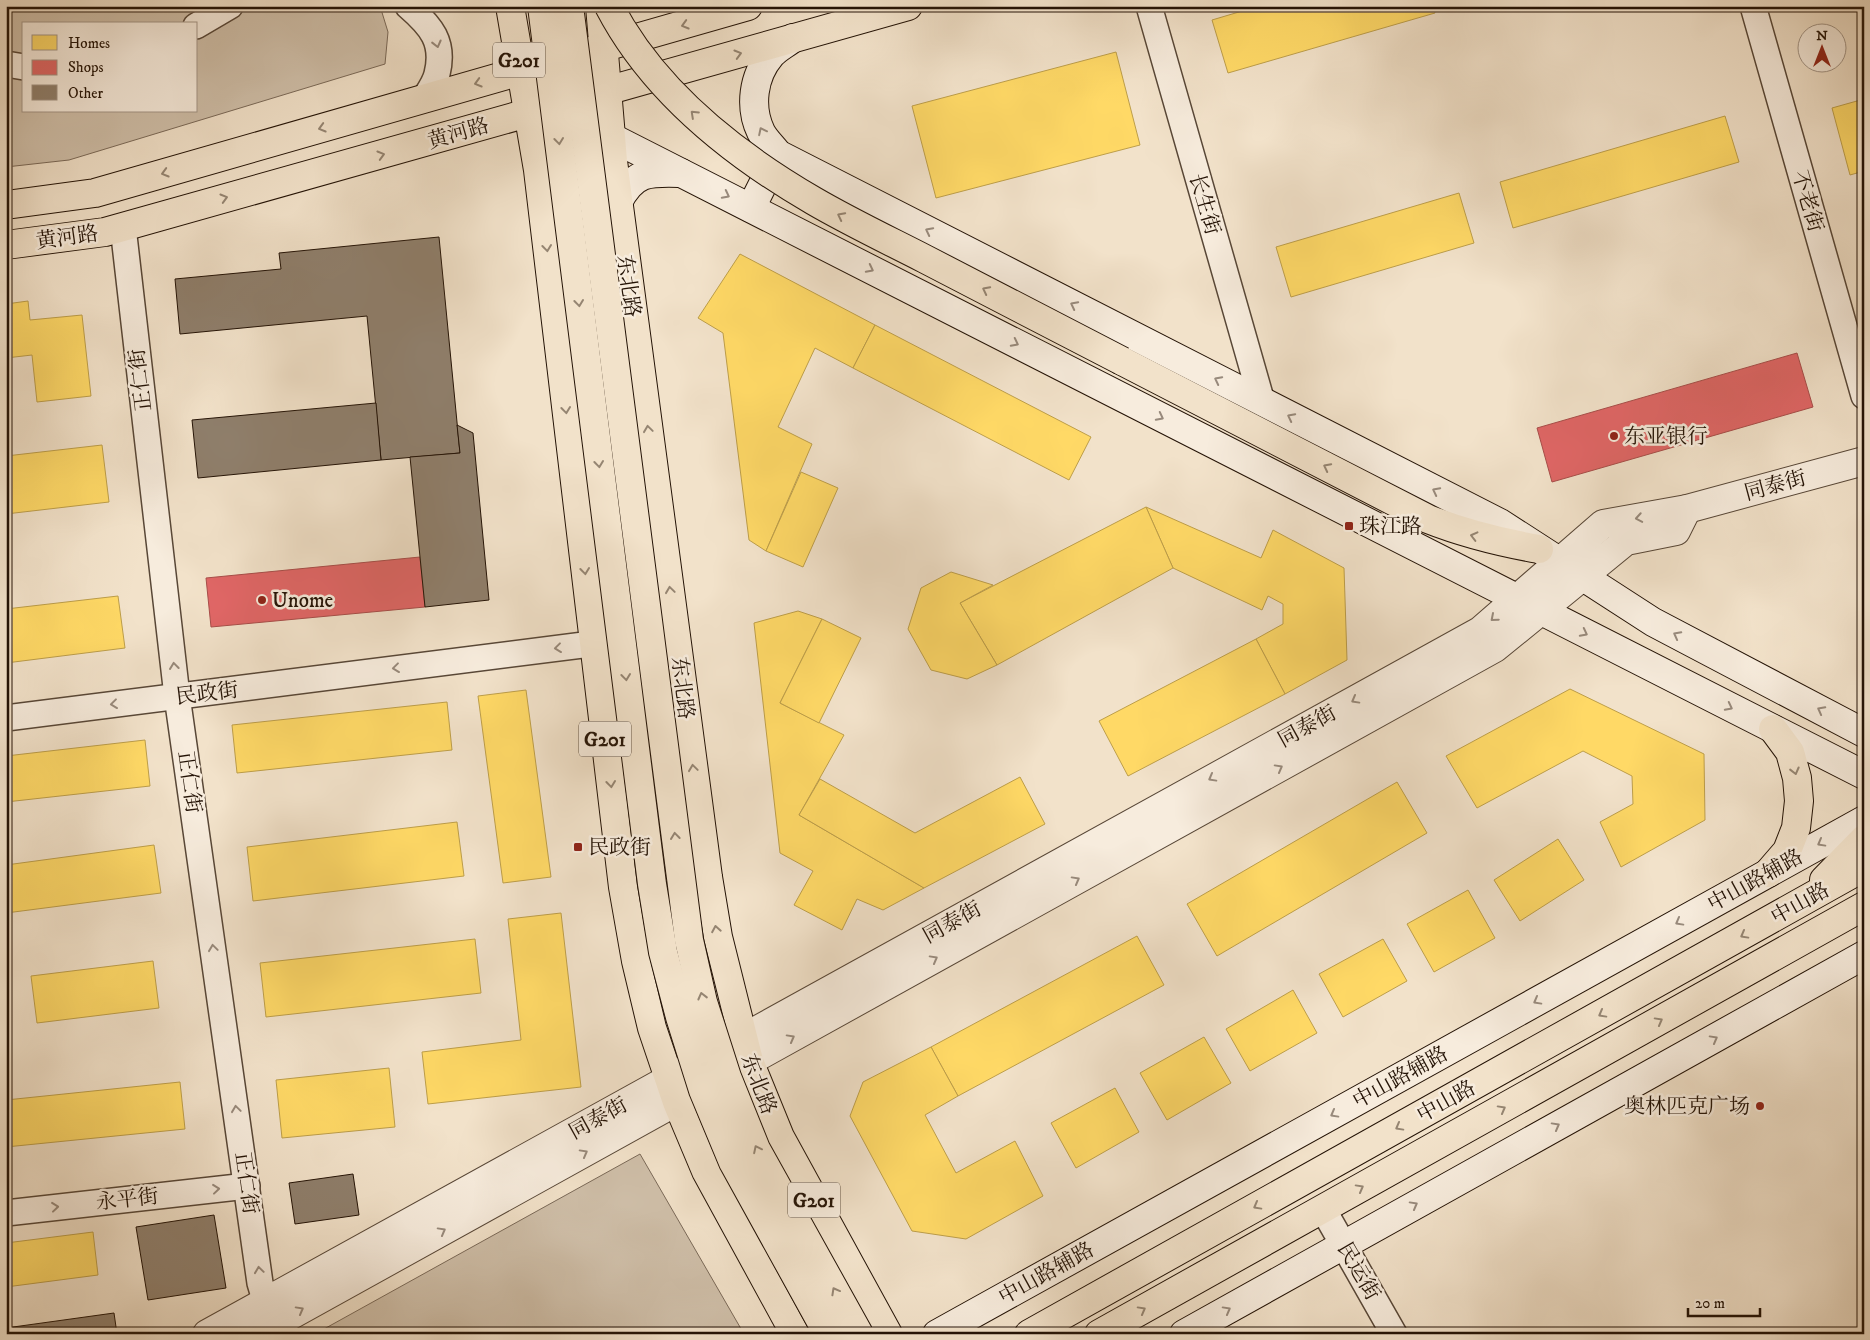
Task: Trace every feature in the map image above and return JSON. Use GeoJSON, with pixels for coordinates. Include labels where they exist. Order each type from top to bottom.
{"type":"FeatureCollection","features":[{"type":"Feature","properties":{"kind":"main road","name":"G201"},"geometry":{"type":"LineString","coordinates":[[510,6],[531,96],[542,211],[623,887],[636,961],[652,1028],[673,1090],[706,1171],[795,1334]]}},
{"type":"Feature","properties":{"kind":"main road"},"geometry":{"type":"LineString","coordinates":[[542,6],[652,884],[663,952],[680,1018],[703,1090],[733,1162],[828,1334]]}},
{"type":"Feature","properties":{"kind":"main road","name":"东北路"},"geometry":{"type":"LineString","coordinates":[[569,6],[689,940],[703,1002],[727,1077],[756,1149],[859,1334]]}},
{"type":"Feature","properties":{"kind":"main road","name":"东北路"},"geometry":{"type":"LineString","coordinates":[[600,6],[618,202],[708,877],[718,937],[746,1050],[780,1137],[888,1334]]}},
{"type":"Feature","properties":{"kind":"main road"},"geometry":{"type":"LineString","coordinates":[[609,6],[639,55],[674,94],[714,132],[760,168],[815,202],[1428,519],[1464,533],[1549,555]]}},
{"type":"Feature","properties":{"kind":"main road","name":"黄河路"},"geometry":{"type":"LineString","coordinates":[[6,245],[105,232],[123,227],[531,96],[603,48],[748,6]]}},
{"type":"Feature","properties":{"kind":"main road","name":"黄河路"},"geometry":{"type":"LineString","coordinates":[[6,205],[95,193],[424,99],[531,96],[607,91],[908,6]]}},
{"type":"Feature","properties":{"kind":"main road"},"geometry":{"type":"LineString","coordinates":[[794,38],[772,54],[761,70],[755,88],[754,110],[762,133],[778,154],[1500,524],[1652,622],[1864,733]]}},
{"type":"Feature","properties":{"kind":"main road"},"geometry":{"type":"LineString","coordinates":[[531,96],[1864,775]]}},
{"type":"Feature","properties":{"kind":"main road"},"geometry":{"type":"LineString","coordinates":[[751,208],[778,154]]}},
{"type":"Feature","properties":{"kind":"main road"},"geometry":{"type":"LineString","coordinates":[[542,211],[618,202],[626,187],[639,177],[657,172],[682,173]]}},
{"type":"Feature","properties":{"kind":"main road","name":"同泰街"},"geometry":{"type":"LineString","coordinates":[[746,1050],[1480,631],[1517,599],[1549,555],[1602,524],[1687,509],[1864,461]]}},
{"type":"Feature","properties":{"kind":"main road","name":"同泰街"},"geometry":{"type":"LineString","coordinates":[[208,1334],[268,1324],[673,1090],[1495,648],[1626,541],[1676,531],[1687,509]]}},
{"type":"Feature","properties":{"kind":"main road"},"geometry":{"type":"LineString","coordinates":[[1768,873],[1787,851],[1796,828],[1799,801],[1797,778],[1790,752],[1773,729]]}},
{"type":"Feature","properties":{"kind":"main road","name":"中山路辅路"},"geometry":{"type":"LineString","coordinates":[[937,1334],[1864,820]]}},
{"type":"Feature","properties":{"kind":"main road"},"geometry":{"type":"LineString","coordinates":[[1802,902],[1864,839]]}},
{"type":"Feature","properties":{"kind":"main road","name":"中山路"},"geometry":{"type":"LineString","coordinates":[[1029,1334],[1864,868]]}},
{"type":"Feature","properties":{"kind":"main road","name":"中山路"},"geometry":{"type":"LineString","coordinates":[[1099,1334],[1864,906]]}},
{"type":"Feature","properties":{"kind":"main road"},"geometry":{"type":"LineString","coordinates":[[1184,1334],[1864,955]]}},
{"type":"Feature","properties":{"kind":"street"},"geometry":{"type":"LineString","coordinates":[[198,25],[230,6]]}},
{"type":"Feature","properties":{"kind":"street"},"geometry":{"type":"LineString","coordinates":[[408,6],[427,23],[437,38],[440,56],[437,76],[424,99]]}},
{"type":"Feature","properties":{"kind":"street","name":"长生街"},"geometry":{"type":"LineString","coordinates":[[1149,6],[1262,402]]}},
{"type":"Feature","properties":{"kind":"street","name":"不老街"},"geometry":{"type":"LineString","coordinates":[[1753,6],[1864,396]]}},
{"type":"Feature","properties":{"kind":"street"},"geometry":{"type":"LineString","coordinates":[[6,64],[22,67]]}},
{"type":"Feature","properties":{"kind":"street","name":"正仁街"},"geometry":{"type":"LineString","coordinates":[[123,227],[177,696],[268,1324]]}},
{"type":"Feature","properties":{"kind":"street","name":"民政街"},"geometry":{"type":"LineString","coordinates":[[6,718],[675,633]]}},
{"type":"Feature","properties":{"kind":"street","name":"永平街"},"geometry":{"type":"LineString","coordinates":[[6,1213],[247,1186]]}},
{"type":"Feature","properties":{"kind":"street","name":"民运街"},"geometry":{"type":"LineString","coordinates":[[1323,1209],[1394,1334]]}},
{"type":"Feature","properties":{"kind":"shaded area"},"geometry":{"type":"Polygon","coordinates":[[[6,6],[380,6],[388,32],[385,64],[69,160],[6,167],[6,6]]]}},
{"type":"Feature","properties":{"kind":"shaded area"},"geometry":{"type":"Polygon","coordinates":[[[640,1154],[744,1334],[315,1334],[640,1154]]]}},
{"type":"Feature","properties":{"kind":"building: Homes"},"geometry":{"type":"Polygon","coordinates":[[[1259,6],[1433,6],[1435,13],[1228,73],[1212,20],[1259,6]]]}},
{"type":"Feature","properties":{"kind":"building: Homes"},"geometry":{"type":"Polygon","coordinates":[[[1116,52],[1140,145],[936,198],[912,106],[1116,52]]]}},
{"type":"Feature","properties":{"kind":"building: Homes"},"geometry":{"type":"Polygon","coordinates":[[[1864,99],[1864,171],[1850,175],[1832,108],[1864,99]]]}},
{"type":"Feature","properties":{"kind":"building: Homes"},"geometry":{"type":"Polygon","coordinates":[[[1725,116],[1739,162],[1513,228],[1500,182],[1725,116]]]}},
{"type":"Feature","properties":{"kind":"building: Homes"},"geometry":{"type":"Polygon","coordinates":[[[1459,193],[1474,243],[1291,297],[1276,247],[1459,193]]]}},
{"type":"Feature","properties":{"kind":"building: Homes"},"geometry":{"type":"Polygon","coordinates":[[[740,254],[875,325],[853,368],[815,348],[778,427],[812,444],[766,551],[749,540],[723,333],[698,318],[740,254]]]}},
{"type":"Feature","properties":{"kind":"building: Homes"},"geometry":{"type":"Polygon","coordinates":[[[28,301],[30,320],[82,315],[91,396],[37,402],[32,355],[6,358],[6,304],[28,301]]]}},
{"type":"Feature","properties":{"kind":"building: Homes"},"geometry":{"type":"Polygon","coordinates":[[[875,325],[1091,437],[1069,480],[853,368],[875,325]]]}},
{"type":"Feature","properties":{"kind":"building: Homes"},"geometry":{"type":"Polygon","coordinates":[[[102,445],[109,502],[6,514],[6,456],[102,445]]]}},
{"type":"Feature","properties":{"kind":"building: Homes"},"geometry":{"type":"Polygon","coordinates":[[[801,472],[838,488],[803,567],[766,551],[801,472]]]}},
{"type":"Feature","properties":{"kind":"building: Homes"},"geometry":{"type":"Polygon","coordinates":[[[1146,507],[1261,558],[1273,530],[1344,568],[1347,660],[1285,694],[1256,639],[1283,624],[1283,604],[1268,596],[1262,610],[1173,568],[1146,507]]]}},
{"type":"Feature","properties":{"kind":"building: Homes"},"geometry":{"type":"Polygon","coordinates":[[[1146,507],[1173,568],[997,665],[960,603],[1146,507]]]}},
{"type":"Feature","properties":{"kind":"building: Homes"},"geometry":{"type":"Polygon","coordinates":[[[951,572],[993,585],[960,603],[997,665],[967,679],[931,670],[908,629],[921,588],[951,572]]]}},
{"type":"Feature","properties":{"kind":"building: Homes"},"geometry":{"type":"Polygon","coordinates":[[[118,596],[125,648],[6,663],[6,609],[118,596]]]}},
{"type":"Feature","properties":{"kind":"building: Homes"},"geometry":{"type":"Polygon","coordinates":[[[798,611],[822,619],[780,703],[844,735],[799,815],[924,888],[883,910],[857,899],[842,930],[794,905],[813,871],[780,853],[754,623],[798,611]]]}},
{"type":"Feature","properties":{"kind":"building: Homes"},"geometry":{"type":"Polygon","coordinates":[[[822,619],[861,638],[819,723],[780,703],[822,619]]]}},
{"type":"Feature","properties":{"kind":"building: Homes"},"geometry":{"type":"Polygon","coordinates":[[[1256,639],[1285,694],[1128,776],[1099,721],[1256,639]]]}},
{"type":"Feature","properties":{"kind":"building: Homes"},"geometry":{"type":"Polygon","coordinates":[[[1570,689],[1704,754],[1705,820],[1621,867],[1600,822],[1633,804],[1632,776],[1583,751],[1477,808],[1446,756],[1570,689]]]}},
{"type":"Feature","properties":{"kind":"building: Homes"},"geometry":{"type":"Polygon","coordinates":[[[526,690],[551,877],[503,883],[478,696],[526,690]]]}},
{"type":"Feature","properties":{"kind":"building: Homes"},"geometry":{"type":"Polygon","coordinates":[[[447,702],[452,750],[237,773],[232,725],[447,702]]]}},
{"type":"Feature","properties":{"kind":"building: Homes"},"geometry":{"type":"Polygon","coordinates":[[[145,740],[150,786],[6,802],[6,756],[145,740]]]}},
{"type":"Feature","properties":{"kind":"building: Homes"},"geometry":{"type":"Polygon","coordinates":[[[1020,777],[1045,824],[924,888],[799,815],[820,779],[915,833],[1020,777]]]}},
{"type":"Feature","properties":{"kind":"building: Homes"},"geometry":{"type":"Polygon","coordinates":[[[1397,782],[1427,833],[1217,956],[1187,904],[1397,782]]]}},
{"type":"Feature","properties":{"kind":"building: Homes"},"geometry":{"type":"Polygon","coordinates":[[[457,822],[464,876],[253,901],[247,847],[457,822]]]}},
{"type":"Feature","properties":{"kind":"building: Homes"},"geometry":{"type":"Polygon","coordinates":[[[1558,839],[1584,880],[1520,921],[1494,880],[1558,839]]]}},
{"type":"Feature","properties":{"kind":"building: Homes"},"geometry":{"type":"Polygon","coordinates":[[[154,845],[161,893],[6,913],[6,865],[154,845]]]}},
{"type":"Feature","properties":{"kind":"building: Homes"},"geometry":{"type":"Polygon","coordinates":[[[1468,890],[1495,938],[1434,972],[1407,924],[1468,890]]]}},
{"type":"Feature","properties":{"kind":"building: Homes"},"geometry":{"type":"Polygon","coordinates":[[[561,913],[581,1087],[428,1104],[422,1052],[521,1040],[508,919],[561,913]]]}},
{"type":"Feature","properties":{"kind":"building: Homes"},"geometry":{"type":"Polygon","coordinates":[[[1137,936],[1164,985],[958,1096],[931,1047],[1137,936]]]}},
{"type":"Feature","properties":{"kind":"building: Homes"},"geometry":{"type":"Polygon","coordinates":[[[475,939],[481,993],[266,1017],[260,963],[475,939]]]}},
{"type":"Feature","properties":{"kind":"building: Homes"},"geometry":{"type":"Polygon","coordinates":[[[1383,939],[1407,981],[1343,1017],[1319,974],[1383,939]]]}},
{"type":"Feature","properties":{"kind":"building: Homes"},"geometry":{"type":"Polygon","coordinates":[[[153,961],[159,1008],[37,1023],[31,976],[153,961]]]}},
{"type":"Feature","properties":{"kind":"building: Homes"},"geometry":{"type":"Polygon","coordinates":[[[1293,990],[1317,1033],[1250,1071],[1226,1029],[1293,990]]]}},
{"type":"Feature","properties":{"kind":"building: Homes"},"geometry":{"type":"Polygon","coordinates":[[[1204,1037],[1231,1083],[1167,1120],[1140,1073],[1204,1037]]]}},
{"type":"Feature","properties":{"kind":"building: Homes"},"geometry":{"type":"Polygon","coordinates":[[[931,1047],[958,1096],[925,1115],[956,1173],[1015,1141],[1043,1196],[966,1239],[912,1231],[850,1116],[863,1082],[931,1047]]]}},
{"type":"Feature","properties":{"kind":"building: Homes"},"geometry":{"type":"Polygon","coordinates":[[[389,1068],[395,1127],[282,1138],[276,1080],[389,1068]]]}},
{"type":"Feature","properties":{"kind":"building: Homes"},"geometry":{"type":"Polygon","coordinates":[[[180,1082],[185,1129],[6,1147],[6,1100],[180,1082]]]}},
{"type":"Feature","properties":{"kind":"building: Homes"},"geometry":{"type":"Polygon","coordinates":[[[1115,1088],[1139,1132],[1076,1168],[1051,1123],[1115,1088]]]}},
{"type":"Feature","properties":{"kind":"building: Homes"},"geometry":{"type":"Polygon","coordinates":[[[93,1232],[98,1275],[6,1287],[6,1243],[93,1232]]]}},
{"type":"Feature","properties":{"kind":"building: Shops"},"geometry":{"type":"Polygon","coordinates":[[[1797,353],[1813,407],[1552,482],[1537,428],[1797,353]]]}},
{"type":"Feature","properties":{"kind":"building: Shops"},"geometry":{"type":"Polygon","coordinates":[[[420,557],[425,607],[211,627],[206,578],[420,557]]]}},
{"type":"Feature","properties":{"kind":"building: Other"},"geometry":{"type":"Polygon","coordinates":[[[439,237],[460,453],[381,460],[367,316],[180,334],[175,279],[281,269],[279,253],[439,237]]]}},
{"type":"Feature","properties":{"kind":"building: Other"},"geometry":{"type":"Polygon","coordinates":[[[376,403],[381,460],[198,478],[192,420],[376,403]]]}},
{"type":"Feature","properties":{"kind":"building: Other"},"geometry":{"type":"Polygon","coordinates":[[[457,425],[473,433],[489,600],[425,607],[410,457],[460,453],[457,425]]]}},
{"type":"Feature","properties":{"kind":"building: Other"},"geometry":{"type":"Polygon","coordinates":[[[353,1174],[359,1215],[295,1224],[289,1183],[353,1174]]]}},
{"type":"Feature","properties":{"kind":"building: Other"},"geometry":{"type":"Polygon","coordinates":[[[214,1215],[226,1288],[148,1300],[136,1227],[214,1215]]]}},
{"type":"Feature","properties":{"kind":"building: Other"},"geometry":{"type":"Polygon","coordinates":[[[114,1313],[117,1334],[6,1334],[6,1328],[114,1313]]]}},
{"type":"Feature","properties":{"kind":"place","name":"东亚银行"},"geometry":{"type":"Point","coordinates":[1614,436]}},
{"type":"Feature","properties":{"kind":"place","name":"珠江路"},"geometry":{"type":"Point","coordinates":[1349,526]}},
{"type":"Feature","properties":{"kind":"place","name":"Unome"},"geometry":{"type":"Point","coordinates":[262,600]}},
{"type":"Feature","properties":{"kind":"place","name":"民政街"},"geometry":{"type":"Point","coordinates":[578,847]}},
{"type":"Feature","properties":{"kind":"place","name":"奥林匹克广场"},"geometry":{"type":"Point","coordinates":[1760,1106]}}]}
